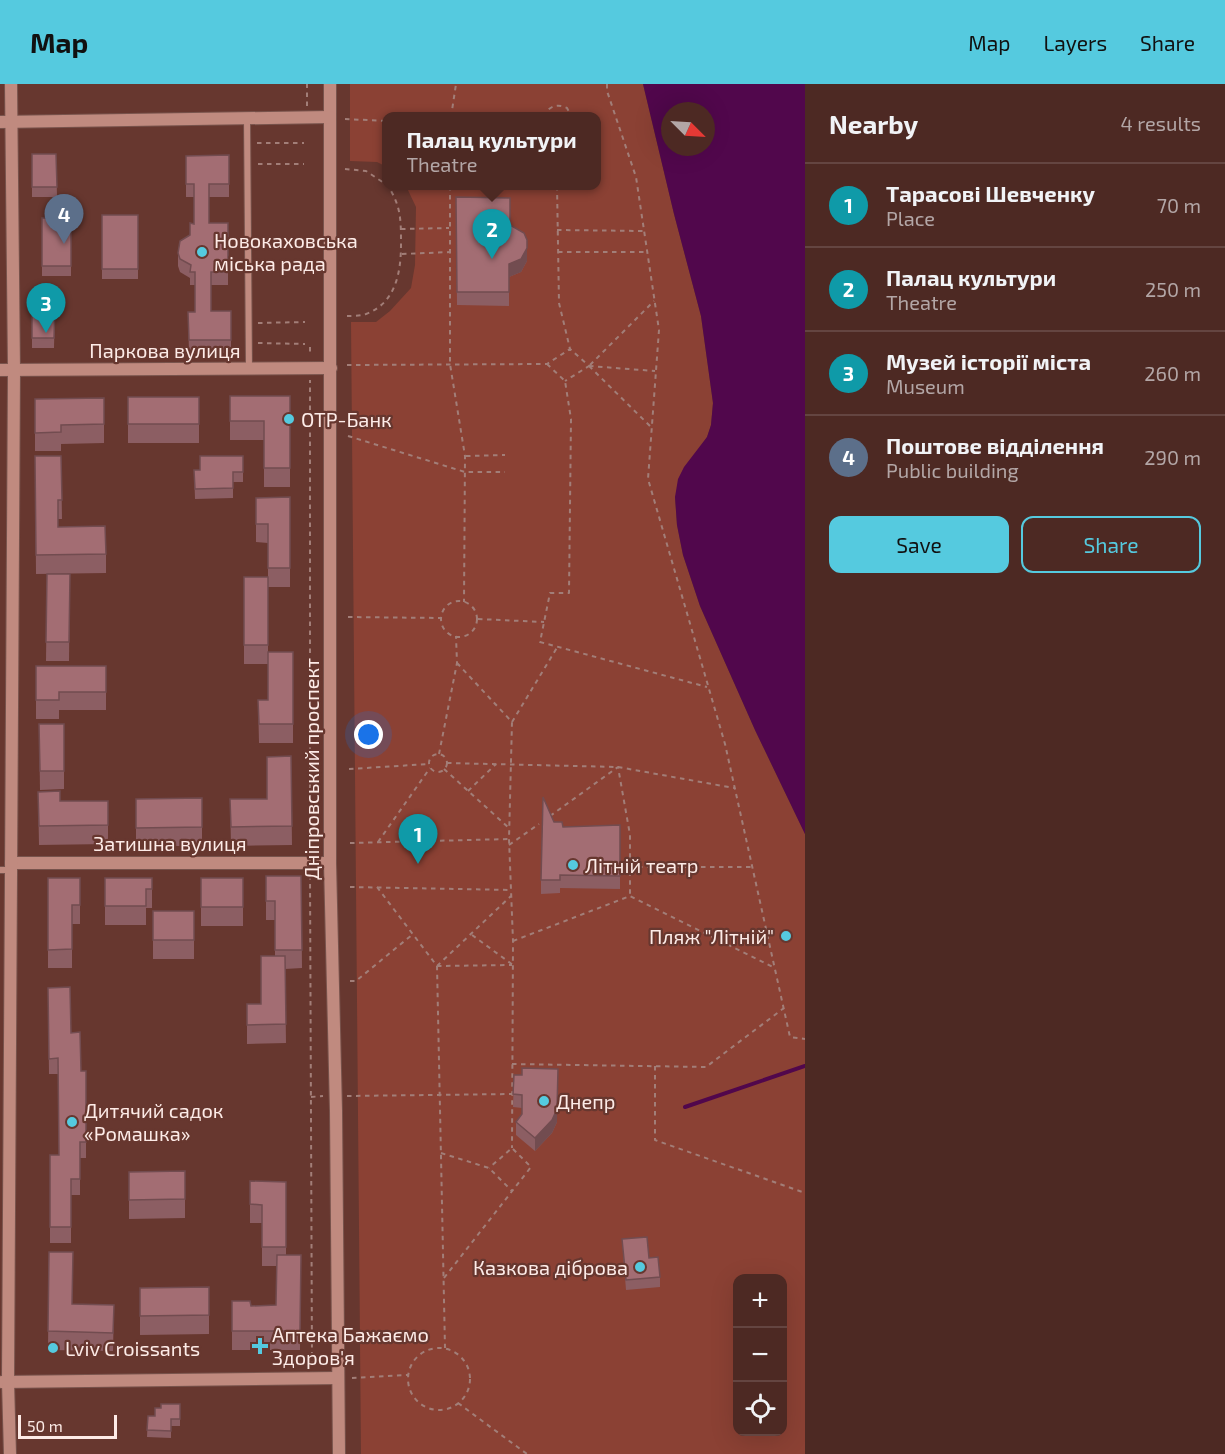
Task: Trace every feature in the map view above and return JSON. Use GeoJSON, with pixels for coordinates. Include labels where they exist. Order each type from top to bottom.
{"type":"FeatureCollection","features":[{"type":"Feature","properties":{"kind":"street"},"geometry":{"type":"LineString","coordinates":[[10,1454],[4,1382],[7,867],[5,749],[14,370],[6,122],[11,84]]}},
{"type":"Feature","properties":{"kind":"street","name":"Дніпровський проспект"},"geometry":{"type":"LineString","coordinates":[[330,84],[330,862],[336,1096],[339,1454]]}},
{"type":"Feature","properties":{"kind":"street"},"geometry":{"type":"LineString","coordinates":[[6,122],[330,117]]}},
{"type":"Feature","properties":{"kind":"street","name":"Паркова вулиця"},"geometry":{"type":"LineString","coordinates":[[0,370],[331,368]]}},
{"type":"Feature","properties":{"kind":"street","name":"Затишна вулиця"},"geometry":{"type":"LineString","coordinates":[[7,867],[330,862]]}},
{"type":"Feature","properties":{"kind":"street"},"geometry":{"type":"LineString","coordinates":[[4,1382],[337,1378]]}},
{"type":"Feature","properties":{"kind":"lane"},"geometry":{"type":"LineString","coordinates":[[247,119],[249,369]]}},
{"type":"Feature","properties":{"kind":"path"},"geometry":{"type":"LineString","coordinates":[[307,84],[307,118]]}},
{"type":"Feature","properties":{"kind":"path"},"geometry":{"type":"LineString","coordinates":[[452,112],[456,84]]}},
{"type":"Feature","properties":{"kind":"path"},"geometry":{"type":"LineString","coordinates":[[607,84],[607,91],[636,177],[660,330],[648,479],[725,744],[790,1037],[805,1039]]}},
{"type":"Feature","properties":{"kind":"path"},"geometry":{"type":"LineString","coordinates":[[547,112],[549,108],[558,105],[567,108],[569,112]]}},
{"type":"Feature","properties":{"kind":"path"},"geometry":{"type":"LineString","coordinates":[[345,119],[382,121]]}},
{"type":"Feature","properties":{"kind":"path"},"geometry":{"type":"LineString","coordinates":[[257,143],[304,143]]}},
{"type":"Feature","properties":{"kind":"path"},"geometry":{"type":"LineString","coordinates":[[257,164],[304,164]]}},
{"type":"Feature","properties":{"kind":"path"},"geometry":{"type":"LineString","coordinates":[[345,169],[366,171],[382,182]]}},
{"type":"Feature","properties":{"kind":"path"},"geometry":{"type":"LineString","coordinates":[[347,316],[366,314],[384,302],[395,288],[401,268],[401,229],[397,200],[390,190]]}},
{"type":"Feature","properties":{"kind":"path"},"geometry":{"type":"LineString","coordinates":[[450,190],[450,364],[465,456],[464,602]]}},
{"type":"Feature","properties":{"kind":"path"},"geometry":{"type":"LineString","coordinates":[[557,190],[559,303],[570,349],[652,428]]}},
{"type":"Feature","properties":{"kind":"path"},"geometry":{"type":"LineString","coordinates":[[401,229],[450,228]]}},
{"type":"Feature","properties":{"kind":"path"},"geometry":{"type":"LineString","coordinates":[[557,230],[644,231]]}},
{"type":"Feature","properties":{"kind":"path"},"geometry":{"type":"LineString","coordinates":[[401,254],[450,252]]}},
{"type":"Feature","properties":{"kind":"path"},"geometry":{"type":"LineString","coordinates":[[558,252],[647,252]]}},
{"type":"Feature","properties":{"kind":"path"},"geometry":{"type":"LineString","coordinates":[[565,381],[590,366],[654,301]]}},
{"type":"Feature","properties":{"kind":"path"},"geometry":{"type":"LineString","coordinates":[[258,323],[305,322]]}},
{"type":"Feature","properties":{"kind":"path"},"geometry":{"type":"LineString","coordinates":[[258,333],[258,344],[305,344]]}},
{"type":"Feature","properties":{"kind":"path"},"geometry":{"type":"LineString","coordinates":[[347,365],[547,364],[570,349]]}},
{"type":"Feature","properties":{"kind":"path"},"geometry":{"type":"LineString","coordinates":[[547,364],[565,381],[571,419],[569,593],[550,593],[540,642],[708,687]]}},
{"type":"Feature","properties":{"kind":"path"},"geometry":{"type":"LineString","coordinates":[[590,366],[656,371]]}},
{"type":"Feature","properties":{"kind":"path"},"geometry":{"type":"LineString","coordinates":[[348,436],[465,472],[505,472]]}},
{"type":"Feature","properties":{"kind":"path"},"geometry":{"type":"LineString","coordinates":[[465,456],[505,455]]}},
{"type":"Feature","properties":{"kind":"path"},"geometry":{"type":"LineString","coordinates":[[459,601],[473,608],[477,619],[469,634],[456,636],[444,629],[441,618],[449,604],[459,601]]}},
{"type":"Feature","properties":{"kind":"path"},"geometry":{"type":"LineString","coordinates":[[348,617],[441,618]]}},
{"type":"Feature","properties":{"kind":"path"},"geometry":{"type":"LineString","coordinates":[[477,619],[544,622]]}},
{"type":"Feature","properties":{"kind":"path"},"geometry":{"type":"LineString","coordinates":[[439,754],[457,663],[456,636]]}},
{"type":"Feature","properties":{"kind":"path"},"geometry":{"type":"LineString","coordinates":[[444,1279],[531,1167],[512,1148],[513,941],[509,828],[512,722],[558,646]]}},
{"type":"Feature","properties":{"kind":"path"},"geometry":{"type":"LineString","coordinates":[[457,663],[512,722]]}},
{"type":"Feature","properties":{"kind":"path"},"geometry":{"type":"LineString","coordinates":[[378,842],[430,768],[431,756],[439,754],[445,758],[447,763]]}},
{"type":"Feature","properties":{"kind":"path"},"geometry":{"type":"LineString","coordinates":[[447,763],[618,767],[735,788]]}},
{"type":"Feature","properties":{"kind":"path"},"geometry":{"type":"LineString","coordinates":[[430,768],[438,772],[444,769],[447,763]]}},
{"type":"Feature","properties":{"kind":"path"},"geometry":{"type":"LineString","coordinates":[[468,791],[497,763]]}},
{"type":"Feature","properties":{"kind":"path"},"geometry":{"type":"LineString","coordinates":[[349,769],[429,764]]}},
{"type":"Feature","properties":{"kind":"path"},"geometry":{"type":"LineString","coordinates":[[544,820],[618,767]]}},
{"type":"Feature","properties":{"kind":"path"},"geometry":{"type":"LineString","coordinates":[[618,767],[630,835],[630,896]]}},
{"type":"Feature","properties":{"kind":"path"},"geometry":{"type":"LineString","coordinates":[[444,769],[509,828]]}},
{"type":"Feature","properties":{"kind":"path"},"geometry":{"type":"LineString","coordinates":[[509,845],[539,824]]}},
{"type":"Feature","properties":{"kind":"path"},"geometry":{"type":"LineString","coordinates":[[350,843],[509,839]]}},
{"type":"Feature","properties":{"kind":"path"},"geometry":{"type":"LineString","coordinates":[[630,867],[752,867]]}},
{"type":"Feature","properties":{"kind":"path"},"geometry":{"type":"LineString","coordinates":[[350,887],[511,890]]}},
{"type":"Feature","properties":{"kind":"path"},"geometry":{"type":"LineString","coordinates":[[377,887],[437,966],[445,1348]]}},
{"type":"Feature","properties":{"kind":"path"},"geometry":{"type":"LineString","coordinates":[[437,966],[512,896]]}},
{"type":"Feature","properties":{"kind":"path"},"geometry":{"type":"LineString","coordinates":[[513,941],[630,896],[775,968]]}},
{"type":"Feature","properties":{"kind":"path"},"geometry":{"type":"LineString","coordinates":[[350,981],[356,981],[413,934]]}},
{"type":"Feature","properties":{"kind":"path"},"geometry":{"type":"LineString","coordinates":[[471,934],[513,965]]}},
{"type":"Feature","properties":{"kind":"path"},"geometry":{"type":"LineString","coordinates":[[437,966],[513,965]]}},
{"type":"Feature","properties":{"kind":"path"},"geometry":{"type":"LineString","coordinates":[[512,1064],[706,1067],[784,1008]]}},
{"type":"Feature","properties":{"kind":"path"},"geometry":{"type":"LineString","coordinates":[[655,1066],[655,1140],[805,1193]]}},
{"type":"Feature","properties":{"kind":"path"},"geometry":{"type":"LineString","coordinates":[[311,1097],[512,1094]]}},
{"type":"Feature","properties":{"kind":"path"},"geometry":{"type":"LineString","coordinates":[[489,1168],[512,1148]]}},
{"type":"Feature","properties":{"kind":"path"},"geometry":{"type":"LineString","coordinates":[[441,1153],[489,1168],[512,1191]]}},
{"type":"Feature","properties":{"kind":"path"},"geometry":{"type":"LineString","coordinates":[[434,1348],[445,1348],[463,1359],[469,1374],[468,1390],[458,1403],[443,1409],[428,1407],[420,1403],[410,1391],[408,1375],[414,1360],[420,1354],[434,1348]]}},
{"type":"Feature","properties":{"kind":"path"},"geometry":{"type":"LineString","coordinates":[[352,1378],[408,1375]]}},
{"type":"Feature","properties":{"kind":"path"},"geometry":{"type":"LineString","coordinates":[[458,1403],[527,1454]]}},
{"type":"Feature","properties":{"kind":"shaded area"},"geometry":{"type":"Polygon","coordinates":[[[350,84],[643,84],[701,316],[713,403],[711,425],[707,437],[675,497],[677,525],[683,555],[700,606],[755,730],[805,834],[805,1454],[361,1454],[351,322],[376,322],[390,311],[411,288],[415,265],[416,207],[408,190],[601,190],[601,112],[382,112],[382,164],[377,162],[350,161],[350,84]]]}},
{"type":"Feature","properties":{"kind":"shaded area"},"geometry":{"type":"Polygon","coordinates":[[[643,84],[805,84],[805,834],[755,730],[700,606],[683,555],[677,525],[675,497],[678,479],[684,467],[707,437],[711,425],[713,403],[701,316],[674,214],[643,84]]]}},
{"type":"Feature","properties":{"kind":"building"},"geometry":{"type":"Polygon","coordinates":[[[32,154],[56,154],[57,187],[32,187],[32,154]]]}},
{"type":"Feature","properties":{"kind":"building"},"geometry":{"type":"Polygon","coordinates":[[[229,155],[229,184],[209,184],[209,223],[228,223],[228,272],[211,272],[211,311],[231,311],[231,340],[189,340],[188,312],[195,312],[195,272],[190,272],[191,265],[180,259],[178,253],[180,241],[190,235],[190,223],[194,224],[194,184],[186,184],[186,156],[229,155]]]}},
{"type":"Feature","properties":{"kind":"building"},"geometry":{"type":"Polygon","coordinates":[[[456,197],[510,198],[510,225],[524,233],[527,248],[521,259],[509,264],[509,292],[457,292],[456,197]]]}},
{"type":"Feature","properties":{"kind":"building"},"geometry":{"type":"Polygon","coordinates":[[[102,215],[138,215],[138,269],[102,269],[102,215]]]}},
{"type":"Feature","properties":{"kind":"building"},"geometry":{"type":"Polygon","coordinates":[[[42,218],[71,218],[71,266],[42,266],[42,218]]]}},
{"type":"Feature","properties":{"kind":"building"},"geometry":{"type":"Polygon","coordinates":[[[32,305],[55,305],[54,338],[32,338],[32,305]]]}},
{"type":"Feature","properties":{"kind":"building"},"geometry":{"type":"Polygon","coordinates":[[[230,396],[290,396],[290,468],[264,468],[264,421],[230,421],[230,396]]]}},
{"type":"Feature","properties":{"kind":"building"},"geometry":{"type":"Polygon","coordinates":[[[128,397],[199,397],[199,424],[128,424],[128,397]]]}},
{"type":"Feature","properties":{"kind":"building"},"geometry":{"type":"Polygon","coordinates":[[[104,398],[104,424],[61,425],[61,432],[35,433],[35,399],[104,398]]]}},
{"type":"Feature","properties":{"kind":"building"},"geometry":{"type":"Polygon","coordinates":[[[35,456],[61,456],[62,500],[58,500],[58,527],[105,526],[106,554],[36,555],[35,456]]]}},
{"type":"Feature","properties":{"kind":"building"},"geometry":{"type":"Polygon","coordinates":[[[200,456],[243,456],[243,472],[233,472],[233,488],[195,489],[194,470],[200,470],[200,456]]]}},
{"type":"Feature","properties":{"kind":"building"},"geometry":{"type":"Polygon","coordinates":[[[290,497],[290,568],[268,568],[268,524],[256,524],[256,498],[290,497]]]}},
{"type":"Feature","properties":{"kind":"building"},"geometry":{"type":"Polygon","coordinates":[[[47,574],[70,574],[69,642],[46,642],[47,574]]]}},
{"type":"Feature","properties":{"kind":"building"},"geometry":{"type":"Polygon","coordinates":[[[244,577],[268,577],[268,645],[244,645],[244,577]]]}},
{"type":"Feature","properties":{"kind":"building"},"geometry":{"type":"Polygon","coordinates":[[[268,652],[293,652],[293,724],[259,724],[258,700],[268,700],[268,652]]]}},
{"type":"Feature","properties":{"kind":"building"},"geometry":{"type":"Polygon","coordinates":[[[36,666],[106,666],[106,692],[59,692],[59,700],[36,700],[36,666]]]}},
{"type":"Feature","properties":{"kind":"building"},"geometry":{"type":"Polygon","coordinates":[[[39,724],[64,724],[64,771],[40,771],[39,724]]]}},
{"type":"Feature","properties":{"kind":"building"},"geometry":{"type":"Polygon","coordinates":[[[291,756],[292,826],[231,827],[230,799],[267,799],[267,757],[291,756]]]}},
{"type":"Feature","properties":{"kind":"building"},"geometry":{"type":"Polygon","coordinates":[[[60,791],[60,801],[108,801],[108,825],[39,826],[38,792],[60,791]]]}},
{"type":"Feature","properties":{"kind":"building"},"geometry":{"type":"Polygon","coordinates":[[[543,797],[554,822],[562,822],[563,827],[620,825],[620,876],[560,875],[560,880],[541,880],[543,797]]]}},
{"type":"Feature","properties":{"kind":"building"},"geometry":{"type":"Polygon","coordinates":[[[202,798],[202,827],[136,828],[136,799],[202,798]]]}},
{"type":"Feature","properties":{"kind":"building"},"geometry":{"type":"Polygon","coordinates":[[[266,876],[301,876],[302,950],[275,950],[275,901],[266,901],[266,876]]]}},
{"type":"Feature","properties":{"kind":"building"},"geometry":{"type":"Polygon","coordinates":[[[48,878],[80,878],[80,905],[72,905],[72,949],[48,950],[48,878]]]}},
{"type":"Feature","properties":{"kind":"building"},"geometry":{"type":"Polygon","coordinates":[[[105,878],[152,878],[152,889],[146,889],[146,906],[105,906],[105,878]]]}},
{"type":"Feature","properties":{"kind":"building"},"geometry":{"type":"Polygon","coordinates":[[[201,878],[243,878],[243,907],[201,907],[201,878]]]}},
{"type":"Feature","properties":{"kind":"building"},"geometry":{"type":"Polygon","coordinates":[[[153,911],[194,911],[194,940],[153,940],[153,911]]]}},
{"type":"Feature","properties":{"kind":"building"},"geometry":{"type":"Polygon","coordinates":[[[261,956],[285,956],[286,1024],[247,1025],[247,1004],[261,1004],[261,956]]]}},
{"type":"Feature","properties":{"kind":"building"},"geometry":{"type":"Polygon","coordinates":[[[70,987],[71,1033],[80,1032],[81,1071],[86,1071],[86,1142],[80,1142],[80,1179],[71,1179],[71,1227],[50,1227],[50,1155],[59,1155],[58,1058],[49,1059],[48,988],[70,987]]]}},
{"type":"Feature","properties":{"kind":"building"},"geometry":{"type":"Polygon","coordinates":[[[522,1068],[558,1069],[557,1109],[552,1120],[535,1138],[516,1122],[522,1114],[522,1095],[513,1094],[514,1075],[522,1075],[522,1068]]]}},
{"type":"Feature","properties":{"kind":"building"},"geometry":{"type":"Polygon","coordinates":[[[185,1171],[185,1199],[129,1200],[129,1172],[185,1171]]]}},
{"type":"Feature","properties":{"kind":"building"},"geometry":{"type":"Polygon","coordinates":[[[250,1181],[286,1182],[286,1247],[262,1247],[262,1205],[250,1204],[250,1181]]]}},
{"type":"Feature","properties":{"kind":"building"},"geometry":{"type":"Polygon","coordinates":[[[647,1237],[649,1258],[658,1257],[660,1277],[626,1280],[622,1239],[647,1237]]]}},
{"type":"Feature","properties":{"kind":"building"},"geometry":{"type":"Polygon","coordinates":[[[49,1252],[73,1252],[72,1304],[114,1305],[113,1333],[48,1331],[49,1252]]]}},
{"type":"Feature","properties":{"kind":"building"},"geometry":{"type":"Polygon","coordinates":[[[277,1255],[301,1255],[300,1331],[232,1331],[232,1301],[250,1301],[251,1306],[276,1305],[277,1255]]]}},
{"type":"Feature","properties":{"kind":"building"},"geometry":{"type":"Polygon","coordinates":[[[209,1287],[209,1315],[140,1316],[140,1288],[209,1287]]]}},
{"type":"Feature","properties":{"kind":"building"},"geometry":{"type":"Polygon","coordinates":[[[161,1404],[180,1404],[180,1419],[171,1419],[171,1431],[147,1430],[148,1416],[155,1416],[155,1408],[161,1408],[161,1404]]]}},
{"type":"Feature","properties":{"kind":"waterway"},"geometry":{"type":"LineString","coordinates":[[685,1107],[805,1066]]}},
{"type":"Feature","properties":{"kind":"place","name":"Поштове відділення"},"geometry":{"type":"Point","coordinates":[64,244]}},
{"type":"Feature","properties":{"kind":"place","name":"Новокаховська міська рада"},"geometry":{"type":"Point","coordinates":[202,252]}},
{"type":"Feature","properties":{"kind":"place","name":"Палац культури"},"geometry":{"type":"Point","coordinates":[492,259]}},
{"type":"Feature","properties":{"kind":"place","name":"Музей історії міста"},"geometry":{"type":"Point","coordinates":[46,333]}},
{"type":"Feature","properties":{"kind":"place","name":"ОТР-Банк"},"geometry":{"type":"Point","coordinates":[289,419]}},
{"type":"Feature","properties":{"kind":"place","name":"Тарасові Шевченку"},"geometry":{"type":"Point","coordinates":[418,864]}},
{"type":"Feature","properties":{"kind":"place","name":"Літній театр"},"geometry":{"type":"Point","coordinates":[573,865]}},
{"type":"Feature","properties":{"kind":"place","name":"Пляж \"Літній\""},"geometry":{"type":"Point","coordinates":[786,936]}},
{"type":"Feature","properties":{"kind":"place","name":"Днепр"},"geometry":{"type":"Point","coordinates":[544,1101]}},
{"type":"Feature","properties":{"kind":"place","name":"Дитячий садок «Ромашка»"},"geometry":{"type":"Point","coordinates":[72,1122]}},
{"type":"Feature","properties":{"kind":"place","name":"Казкова дiброва"},"geometry":{"type":"Point","coordinates":[640,1267]}},
{"type":"Feature","properties":{"kind":"place","name":"Аптека Бажаємо Здоров'я"},"geometry":{"type":"Point","coordinates":[260,1346]}},
{"type":"Feature","properties":{"kind":"place","name":"Lviv Croissants"},"geometry":{"type":"Point","coordinates":[53,1348]}}]}
